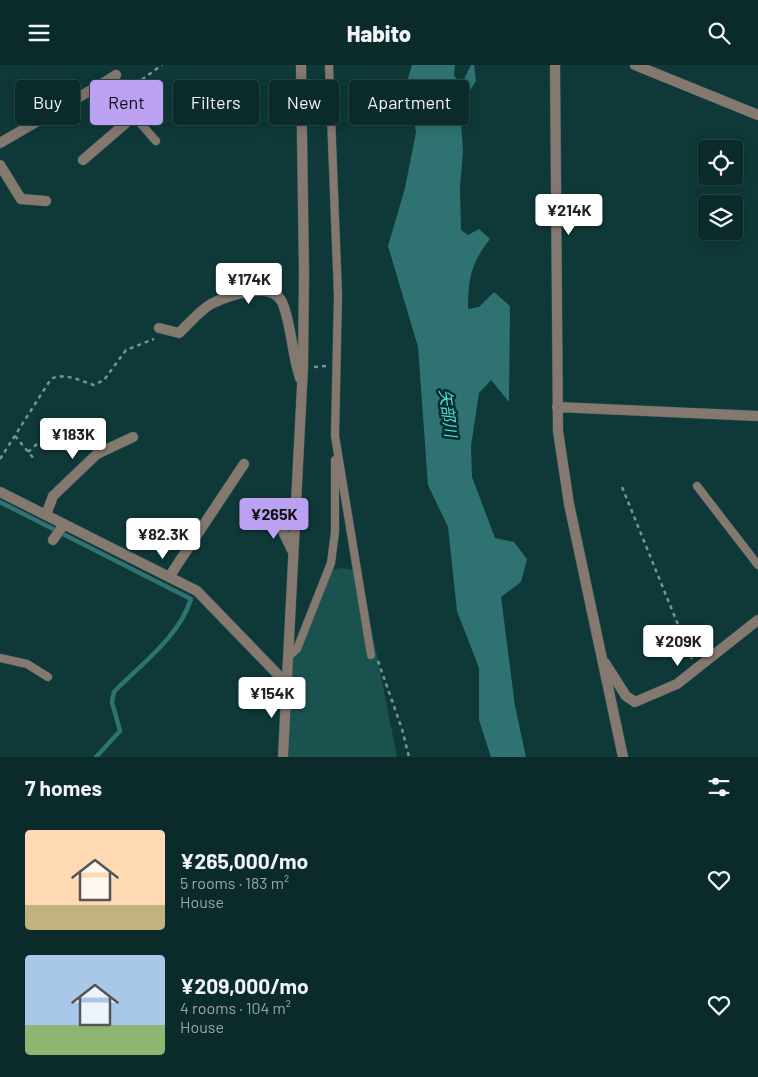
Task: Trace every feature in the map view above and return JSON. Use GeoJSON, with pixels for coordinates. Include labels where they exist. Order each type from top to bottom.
{"type":"FeatureCollection","features":[{"type":"Feature","properties":{"kind":"street"},"geometry":{"type":"LineString","coordinates":[[283,757],[303,367],[304,273],[301,65]]}},
{"type":"Feature","properties":{"kind":"street"},"geometry":{"type":"LineString","coordinates":[[555,65],[558,431],[569,504],[623,757]]}},
{"type":"Feature","properties":{"kind":"street"},"geometry":{"type":"LineString","coordinates":[[635,65],[758,115]]}},
{"type":"Feature","properties":{"kind":"street"},"geometry":{"type":"LineString","coordinates":[[108,80],[116,75]]}},
{"type":"Feature","properties":{"kind":"street"},"geometry":{"type":"LineString","coordinates":[[0,143],[90,91]]}},
{"type":"Feature","properties":{"kind":"street"},"geometry":{"type":"LineString","coordinates":[[83,160],[124,125]]}},
{"type":"Feature","properties":{"kind":"street"},"geometry":{"type":"LineString","coordinates":[[0,165],[21,199],[46,201]]}},
{"type":"Feature","properties":{"kind":"street"},"geometry":{"type":"LineString","coordinates":[[159,328],[179,333],[209,305],[233,295],[259,291],[271,293],[281,300],[285,310],[293,357],[302,385]]}},
{"type":"Feature","properties":{"kind":"street"},"geometry":{"type":"LineString","coordinates":[[557,407],[758,415]]}},
{"type":"Feature","properties":{"kind":"street"},"geometry":{"type":"LineString","coordinates":[[46,515],[53,496],[97,454],[133,437]]}},
{"type":"Feature","properties":{"kind":"street"},"geometry":{"type":"LineString","coordinates":[[169,577],[244,464]]}},
{"type":"Feature","properties":{"kind":"street"},"geometry":{"type":"LineString","coordinates":[[0,492],[196,591],[286,683]]}},
{"type":"Feature","properties":{"kind":"street"},"geometry":{"type":"LineString","coordinates":[[275,515],[294,554]]}},
{"type":"Feature","properties":{"kind":"street"},"geometry":{"type":"LineString","coordinates":[[53,540],[64,524]]}},
{"type":"Feature","properties":{"kind":"street"},"geometry":{"type":"LineString","coordinates":[[601,657],[626,696],[635,702],[676,684],[758,620]]}},
{"type":"Feature","properties":{"kind":"lane"},"geometry":{"type":"LineString","coordinates":[[288,657],[297,649],[331,563],[335,532],[338,295],[329,65]]}},
{"type":"Feature","properties":{"kind":"lane"},"geometry":{"type":"LineString","coordinates":[[142,125],[156,141]]}},
{"type":"Feature","properties":{"kind":"lane"},"geometry":{"type":"LineString","coordinates":[[335,436],[371,653]]}},
{"type":"Feature","properties":{"kind":"lane"},"geometry":{"type":"LineString","coordinates":[[697,486],[758,565]]}},
{"type":"Feature","properties":{"kind":"lane"},"geometry":{"type":"LineString","coordinates":[[0,658],[27,664],[48,677]]}},
{"type":"Feature","properties":{"kind":"path"},"geometry":{"type":"LineString","coordinates":[[142,80],[162,65]]}},
{"type":"Feature","properties":{"kind":"path"},"geometry":{"type":"LineString","coordinates":[[0,459],[51,379],[57,376],[64,376],[94,385],[104,381],[126,350],[172,331]]}},
{"type":"Feature","properties":{"kind":"path"},"geometry":{"type":"LineString","coordinates":[[303,367],[336,365]]}},
{"type":"Feature","properties":{"kind":"path"},"geometry":{"type":"LineString","coordinates":[[15,435],[35,460]]}},
{"type":"Feature","properties":{"kind":"path"},"geometry":{"type":"LineString","coordinates":[[28,452],[38,443]]}},
{"type":"Feature","properties":{"kind":"path"},"geometry":{"type":"LineString","coordinates":[[622,487],[696,669]]}},
{"type":"Feature","properties":{"kind":"path"},"geometry":{"type":"LineString","coordinates":[[371,653],[376,657],[386,683],[409,757]]}},
{"type":"Feature","properties":{"kind":"shaded area"},"geometry":{"type":"Polygon","coordinates":[[[342,568],[353,570],[361,575],[397,757],[288,757],[294,646],[324,578],[330,570],[342,568]]]}},
{"type":"Feature","properties":{"kind":"water"},"geometry":{"type":"Polygon","coordinates":[[[412,65],[455,65],[454,75],[458,80],[407,80],[412,65]]]}},
{"type":"Feature","properties":{"kind":"water"},"geometry":{"type":"Polygon","coordinates":[[[471,65],[474,65],[476,81],[469,92],[469,80],[464,80],[471,65]]]}},
{"type":"Feature","properties":{"kind":"water","name":"矢部川"},"geometry":{"type":"Polygon","coordinates":[[[415,125],[461,125],[463,151],[460,187],[461,230],[468,235],[479,229],[490,239],[479,256],[472,272],[468,309],[479,307],[494,292],[510,306],[509,402],[491,380],[479,393],[471,446],[472,477],[495,538],[514,542],[527,559],[521,582],[501,597],[515,706],[526,757],[491,757],[479,720],[479,668],[457,611],[448,527],[428,485],[418,347],[388,246],[405,188],[416,132],[415,125]]]}},
{"type":"Feature","properties":{"kind":"waterway"},"geometry":{"type":"LineString","coordinates":[[0,502],[191,599],[178,626],[158,649],[114,692],[112,702],[120,731],[96,757]]}}]}
